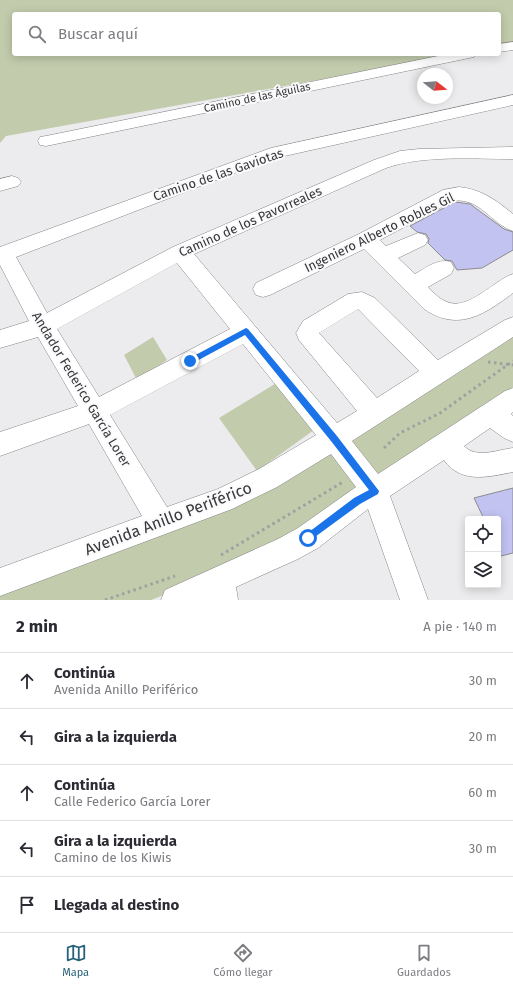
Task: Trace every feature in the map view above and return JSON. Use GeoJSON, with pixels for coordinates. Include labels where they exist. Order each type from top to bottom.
{"type":"FeatureCollection","features":[{"type":"Feature","properties":{"kind":"street"},"geometry":{"type":"LineString","coordinates":[[501,48],[513,46]]}},
{"type":"Feature","properties":{"kind":"street","name":"Camino de las Águilas"},"geometry":{"type":"LineString","coordinates":[[46,141],[459,56]]}},
{"type":"Feature","properties":{"kind":"street","name":"Camino de las Gaviotas"},"geometry":{"type":"LineString","coordinates":[[2,255],[265,156],[513,100]]}},
{"type":"Feature","properties":{"kind":"street","name":"Camino de los Pavorreales"},"geometry":{"type":"LineString","coordinates":[[0,339],[43,326],[180,252],[380,164],[400,157],[419,155],[513,153]]}},
{"type":"Feature","properties":{"kind":"street","name":"Ingeniero Alberto Robles Gil"},"geometry":{"type":"LineString","coordinates":[[263,289],[366,239],[449,195],[458,192],[474,195],[513,224]]}},
{"type":"Feature","properties":{"kind":"street"},"geometry":{"type":"LineString","coordinates":[[366,239],[432,303],[443,311],[456,313],[472,309],[513,282]]}},
{"type":"Feature","properties":{"kind":"street"},"geometry":{"type":"LineString","coordinates":[[384,256],[418,240]]}},
{"type":"Feature","properties":{"kind":"street"},"geometry":{"type":"LineString","coordinates":[[180,252],[333,439],[334,451],[344,458],[371,493],[414,600]]}},
{"type":"Feature","properties":{"kind":"street","name":"Andador Federico García Lorer"},"geometry":{"type":"LineString","coordinates":[[2,255],[162,523]]}},
{"type":"Feature","properties":{"kind":"street"},"geometry":{"type":"LineString","coordinates":[[413,284],[444,268]]}},
{"type":"Feature","properties":{"kind":"street"},"geometry":{"type":"LineString","coordinates":[[374,413],[312,340],[308,333],[311,327],[355,300],[362,300],[368,304],[436,373]]}},
{"type":"Feature","properties":{"kind":"street","name":"Avenida Anillo Periférico"},"geometry":{"type":"LineString","coordinates":[[0,582],[223,500],[268,478],[513,326]]}},
{"type":"Feature","properties":{"kind":"street"},"geometry":{"type":"LineString","coordinates":[[0,444],[95,411],[246,331]]}},
{"type":"Feature","properties":{"kind":"street"},"geometry":{"type":"LineString","coordinates":[[178,587],[220,580],[288,549],[308,538],[371,493],[513,399]]}},
{"type":"Feature","properties":{"kind":"street"},"geometry":{"type":"LineString","coordinates":[[492,414],[513,430]]}},
{"type":"Feature","properties":{"kind":"street"},"geometry":{"type":"LineString","coordinates":[[447,443],[461,460],[469,464],[479,466],[513,460]]}},
{"type":"Feature","properties":{"kind":"path"},"geometry":{"type":"LineString","coordinates":[[384,448],[400,433],[440,413],[513,361]]}},
{"type":"Feature","properties":{"kind":"path"},"geometry":{"type":"LineString","coordinates":[[508,364],[513,365]]}},
{"type":"Feature","properties":{"kind":"path"},"geometry":{"type":"LineString","coordinates":[[220,580],[342,481],[371,493]]}},
{"type":"Feature","properties":{"kind":"path"},"geometry":{"type":"LineString","coordinates":[[105,600],[178,587]]}},
{"type":"Feature","properties":{"kind":"green space"},"geometry":{"type":"Polygon","coordinates":[[[0,0],[513,0],[513,45],[501,48],[501,12],[12,12],[12,56],[452,56],[6,136],[0,143],[0,0]]]}},
{"type":"Feature","properties":{"kind":"green space"},"geometry":{"type":"Polygon","coordinates":[[[513,334],[513,387],[378,475],[284,541],[196,582],[151,600],[0,600],[0,593],[141,537],[513,334]]]}},
{"type":"Feature","properties":{"kind":"green space"},"geometry":{"type":"Polygon","coordinates":[[[153,337],[167,360],[137,380],[124,355],[153,337]]]}},
{"type":"Feature","properties":{"kind":"green space"},"geometry":{"type":"Polygon","coordinates":[[[278,382],[314,430],[257,471],[219,418],[278,382]]]}},
{"type":"Feature","properties":{"kind":"building"},"geometry":{"type":"Polygon","coordinates":[[[455,202],[470,204],[504,229],[513,232],[513,250],[482,268],[457,270],[452,261],[445,260],[428,243],[429,239],[426,234],[417,232],[410,226],[455,202]]]}},
{"type":"Feature","properties":{"kind":"building"},"geometry":{"type":"Polygon","coordinates":[[[513,488],[513,553],[501,556],[501,516],[483,516],[474,498],[513,488]]]}},
{"type":"Feature","properties":{"kind":"route"},"geometry":{"type":"LineString","coordinates":[[190,361],[246,331],[334,438],[375,491],[357,501],[308,538]]}}]}
